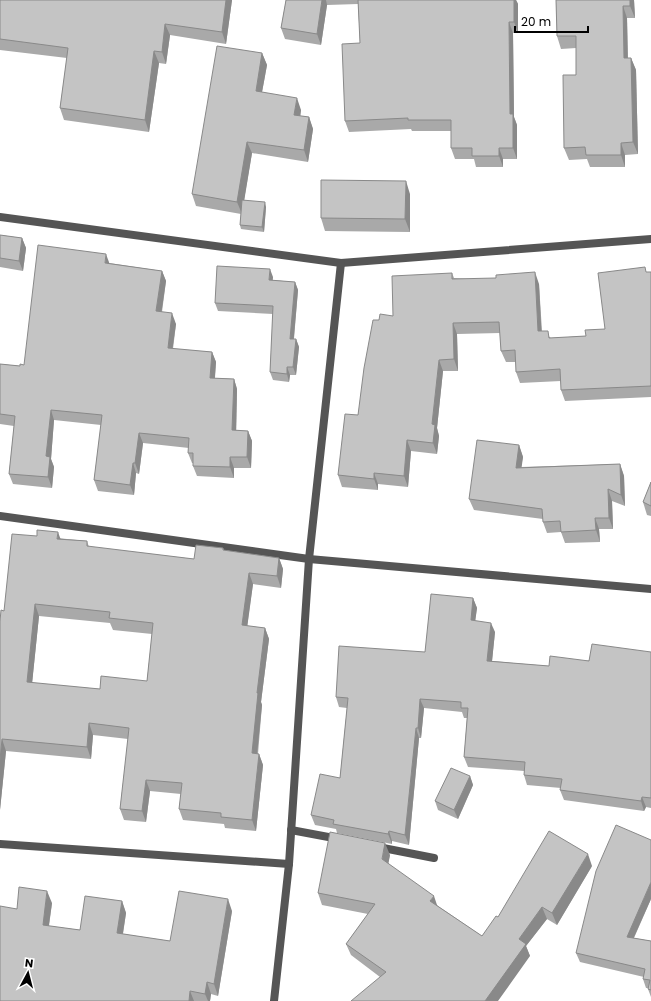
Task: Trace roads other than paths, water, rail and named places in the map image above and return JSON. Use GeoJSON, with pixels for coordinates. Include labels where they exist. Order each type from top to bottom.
{"type":"FeatureCollection","features":[{"type":"Feature","properties":{"kind":"street"},"geometry":{"type":"LineString","coordinates":[[0,217],[341,262],[651,239]]}},
{"type":"Feature","properties":{"kind":"street"},"geometry":{"type":"LineString","coordinates":[[274,1001],[289,864],[309,559],[341,262]]}},
{"type":"Feature","properties":{"kind":"street"},"geometry":{"type":"LineString","coordinates":[[0,516],[309,559],[651,589]]}},
{"type":"Feature","properties":{"kind":"street"},"geometry":{"type":"LineString","coordinates":[[291,830],[344,840]]}},
{"type":"Feature","properties":{"kind":"street"},"geometry":{"type":"LineString","coordinates":[[0,844],[289,864]]}},
{"type":"Feature","properties":{"kind":"street"},"geometry":{"type":"LineString","coordinates":[[367,845],[434,858]]}}]}
